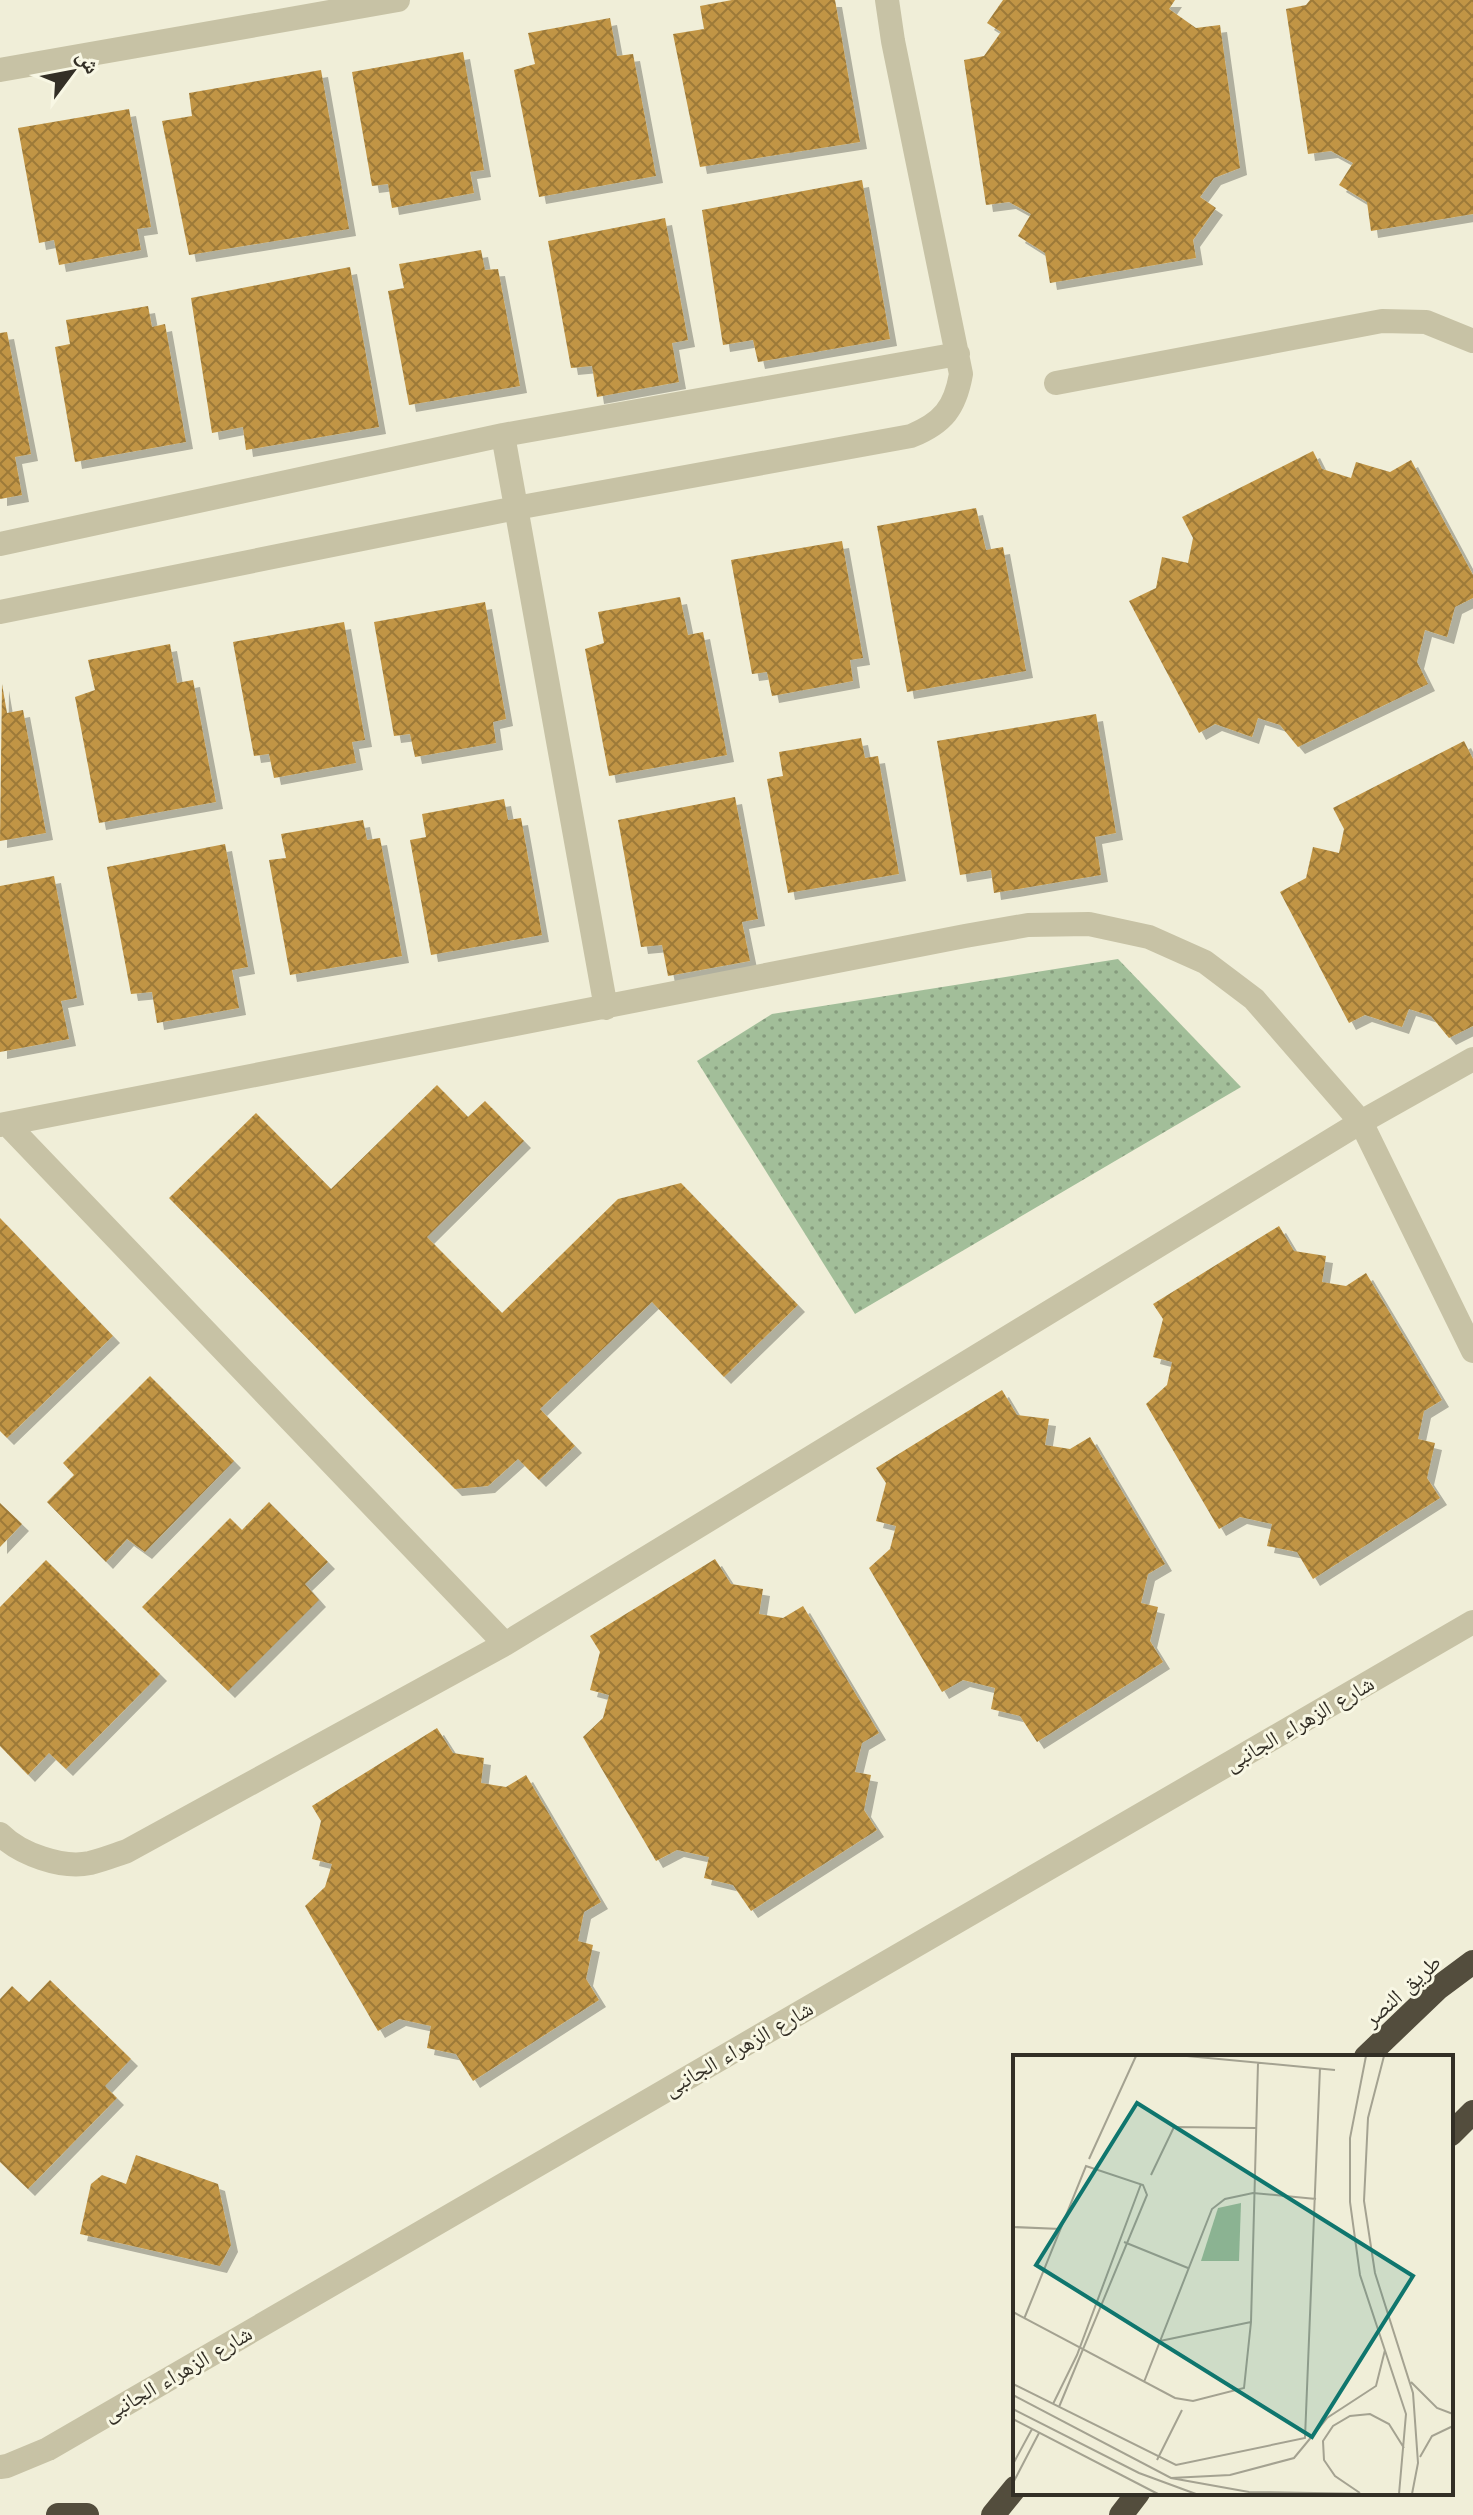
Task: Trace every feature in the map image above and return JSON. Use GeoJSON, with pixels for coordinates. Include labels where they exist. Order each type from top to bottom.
{"type":"FeatureCollection","features":[{"type":"Feature","properties":{"kind":"highway","name":"طريق النصر"},"geometry":{"type":"LineString","coordinates":[[1368,2055],[1438,1988],[1473,1962]]}},
{"type":"Feature","properties":{"kind":"highway"},"geometry":{"type":"LineString","coordinates":[[1453,2132],[1473,2112]]}},
{"type":"Feature","properties":{"kind":"highway"},"geometry":{"type":"LineString","coordinates":[[993,2515],[1013,2490]]}},
{"type":"Feature","properties":{"kind":"highway"},"geometry":{"type":"LineString","coordinates":[[1121,2515],[1136,2495]]}},
{"type":"Feature","properties":{"kind":"highway"},"geometry":{"type":"LineString","coordinates":[[58,2515],[87,2515]]}},
{"type":"Feature","properties":{"kind":"street"},"geometry":{"type":"LineString","coordinates":[[0,70],[333,6],[398,0]]}},
{"type":"Feature","properties":{"kind":"street"},"geometry":{"type":"LineString","coordinates":[[0,612],[516,508],[911,436],[930,428],[946,413],[957,395],[961,374],[887,0]]}},
{"type":"Feature","properties":{"kind":"street"},"geometry":{"type":"LineString","coordinates":[[1056,383],[1382,321],[1426,322],[1473,341]]}},
{"type":"Feature","properties":{"kind":"street"},"geometry":{"type":"LineString","coordinates":[[0,544],[503,435],[958,354]]}},
{"type":"Feature","properties":{"kind":"street"},"geometry":{"type":"LineString","coordinates":[[503,435],[606,1008]]}},
{"type":"Feature","properties":{"kind":"street"},"geometry":{"type":"LineString","coordinates":[[4,1124],[1028,925],[1089,924],[1149,937],[1205,962],[1254,999],[1361,1122],[1473,1351]]}},
{"type":"Feature","properties":{"kind":"street"},"geometry":{"type":"LineString","coordinates":[[0,1834],[7,1841],[45,1860],[87,1864],[127,1851],[505,1644],[1361,1122],[1473,1059]]}},
{"type":"Feature","properties":{"kind":"street"},"geometry":{"type":"LineString","coordinates":[[4,1124],[505,1644]]}},
{"type":"Feature","properties":{"kind":"street","name":"شارع الزهراء الجانبى"},"geometry":{"type":"LineString","coordinates":[[0,2467],[48,2449],[1473,1622]]}},
{"type":"Feature","properties":{"kind":"green space"},"geometry":{"type":"Polygon","coordinates":[[[1118,959],[1241,1087],[855,1314],[697,1061],[772,1014],[1118,959]]]}},
{"type":"Feature","properties":{"kind":"building"},"geometry":{"type":"Polygon","coordinates":[[[732,0],[835,0],[860,142],[700,167],[673,34],[704,29],[700,6],[732,0]]]}},
{"type":"Feature","properties":{"kind":"building"},"geometry":{"type":"Polygon","coordinates":[[[1003,0],[1175,0],[1169,9],[1196,28],[1220,25],[1240,168],[1214,178],[1200,197],[1216,208],[1193,240],[1196,258],[1050,283],[1045,253],[1018,236],[1031,214],[1009,202],[986,205],[964,60],[984,56],[1001,32],[987,23],[1003,0]]]}},
{"type":"Feature","properties":{"kind":"building"},"geometry":{"type":"Polygon","coordinates":[[[1310,0],[1473,0],[1473,214],[1371,231],[1367,202],[1339,185],[1353,163],[1331,151],[1308,154],[1286,9],[1306,5],[1310,0]]]}},
{"type":"Feature","properties":{"kind":"building"},"geometry":{"type":"Polygon","coordinates":[[[610,18],[617,56],[633,54],[656,176],[539,197],[514,70],[535,64],[528,33],[610,18]]]}},
{"type":"Feature","properties":{"kind":"building"},"geometry":{"type":"Polygon","coordinates":[[[463,52],[484,170],[470,172],[474,193],[392,208],[388,184],[372,186],[352,72],[463,52]]]}},
{"type":"Feature","properties":{"kind":"building"},"geometry":{"type":"Polygon","coordinates":[[[321,70],[349,229],[189,255],[162,121],[192,116],[189,93],[321,70]]]}},
{"type":"Feature","properties":{"kind":"building"},"geometry":{"type":"Polygon","coordinates":[[[129,109],[151,227],[137,229],[141,250],[59,265],[54,240],[39,243],[18,128],[129,109]]]}},
{"type":"Feature","properties":{"kind":"building"},"geometry":{"type":"Polygon","coordinates":[[[862,180],[890,339],[758,362],[753,340],[723,345],[702,210],[862,180]]]}},
{"type":"Feature","properties":{"kind":"building"},"geometry":{"type":"Polygon","coordinates":[[[665,218],[688,340],[672,343],[679,382],[597,397],[592,366],[571,368],[548,241],[665,218]]]}},
{"type":"Feature","properties":{"kind":"building"},"geometry":{"type":"Polygon","coordinates":[[[481,250],[485,270],[498,269],[520,386],[409,405],[388,291],[404,288],[399,264],[481,250]]]}},
{"type":"Feature","properties":{"kind":"building"},"geometry":{"type":"Polygon","coordinates":[[[350,267],[379,427],[246,450],[243,427],[212,433],[191,298],[350,267]]]}},
{"type":"Feature","properties":{"kind":"building"},"geometry":{"type":"Polygon","coordinates":[[[148,306],[152,327],[165,324],[186,442],[75,462],[55,347],[70,344],[66,320],[148,306]]]}},
{"type":"Feature","properties":{"kind":"building"},"geometry":{"type":"Polygon","coordinates":[[[7,332],[31,454],[15,457],[22,495],[0,499],[0,333],[7,332]]]}},
{"type":"Feature","properties":{"kind":"building"},"geometry":{"type":"Polygon","coordinates":[[[1313,451],[1322,469],[1351,478],[1356,462],[1390,472],[1411,460],[1473,575],[1473,598],[1455,607],[1447,637],[1425,630],[1417,662],[1428,684],[1298,747],[1280,725],[1258,718],[1252,737],[1215,724],[1199,733],[1129,601],[1156,588],[1162,557],[1188,563],[1193,538],[1182,517],[1313,451]]]}},
{"type":"Feature","properties":{"kind":"building"},"geometry":{"type":"Polygon","coordinates":[[[976,508],[986,550],[1003,547],[1026,671],[907,692],[877,526],[976,508]]]}},
{"type":"Feature","properties":{"kind":"building"},"geometry":{"type":"Polygon","coordinates":[[[842,541],[863,658],[850,660],[853,681],[772,696],[767,672],[752,674],[731,560],[842,541]]]}},
{"type":"Feature","properties":{"kind":"building"},"geometry":{"type":"Polygon","coordinates":[[[680,597],[688,635],[703,632],[727,755],[609,776],[585,649],[604,643],[598,612],[680,597]]]}},
{"type":"Feature","properties":{"kind":"building"},"geometry":{"type":"Polygon","coordinates":[[[485,602],[506,719],[493,722],[496,743],[415,757],[410,734],[394,736],[374,622],[485,602]]]}},
{"type":"Feature","properties":{"kind":"building"},"geometry":{"type":"Polygon","coordinates":[[[344,622],[365,740],[352,742],[356,763],[274,778],[269,754],[254,756],[233,642],[344,622]]]}},
{"type":"Feature","properties":{"kind":"building"},"geometry":{"type":"Polygon","coordinates":[[[170,644],[177,683],[193,680],[216,802],[99,823],[75,697],[95,690],[88,660],[170,644]]]}},
{"type":"Feature","properties":{"kind":"building"},"geometry":{"type":"Polygon","coordinates":[[[2,684],[7,713],[23,710],[46,833],[0,841],[2,684]]]}},
{"type":"Feature","properties":{"kind":"building"},"geometry":{"type":"Polygon","coordinates":[[[1096,714],[1116,833],[1095,837],[1101,875],[994,893],[991,870],[960,875],[937,741],[1096,714]]]}},
{"type":"Feature","properties":{"kind":"building"},"geometry":{"type":"Polygon","coordinates":[[[861,738],[865,758],[878,756],[899,874],[788,893],[767,779],[783,776],[779,752],[861,738]]]}},
{"type":"Feature","properties":{"kind":"building"},"geometry":{"type":"Polygon","coordinates":[[[1464,741],[1473,759],[1473,1026],[1449,1038],[1431,1016],[1409,1009],[1402,1027],[1365,1015],[1349,1023],[1280,892],[1306,878],[1313,847],[1339,853],[1344,829],[1333,808],[1464,741]]]}},
{"type":"Feature","properties":{"kind":"building"},"geometry":{"type":"Polygon","coordinates":[[[735,797],[758,919],[742,922],[750,961],[668,976],[662,945],[641,947],[618,820],[735,797]]]}},
{"type":"Feature","properties":{"kind":"building"},"geometry":{"type":"Polygon","coordinates":[[[504,799],[508,820],[521,818],[542,935],[431,955],[410,840],[426,837],[422,814],[504,799]]]}},
{"type":"Feature","properties":{"kind":"building"},"geometry":{"type":"Polygon","coordinates":[[[363,820],[367,840],[380,838],[402,956],[290,975],[269,860],[286,858],[281,834],[363,820]]]}},
{"type":"Feature","properties":{"kind":"building"},"geometry":{"type":"Polygon","coordinates":[[[225,844],[248,967],[232,970],[239,1008],[157,1023],[152,992],[131,994],[107,867],[225,844]]]}},
{"type":"Feature","properties":{"kind":"building"},"geometry":{"type":"Polygon","coordinates":[[[54,876],[77,998],[61,1001],[69,1039],[0,1052],[0,886],[54,876]]]}},
{"type":"Feature","properties":{"kind":"building"},"geometry":{"type":"Polygon","coordinates":[[[437,1085],[468,1117],[485,1101],[524,1141],[427,1237],[502,1313],[618,1199],[681,1183],[798,1305],[724,1377],[652,1302],[540,1409],[575,1446],[539,1480],[518,1459],[488,1486],[455,1489],[169,1198],[256,1113],[331,1189],[437,1085]]]}},
{"type":"Feature","properties":{"kind":"building"},"geometry":{"type":"Polygon","coordinates":[[[0,1218],[113,1336],[7,1438],[0,1431],[0,1218]]]}},
{"type":"Feature","properties":{"kind":"building"},"geometry":{"type":"Polygon","coordinates":[[[1279,1226],[1294,1251],[1326,1256],[1322,1282],[1346,1286],[1366,1273],[1442,1400],[1424,1411],[1418,1439],[1435,1443],[1427,1478],[1440,1498],[1313,1579],[1297,1552],[1267,1546],[1272,1524],[1240,1517],[1219,1529],[1146,1404],[1167,1385],[1172,1362],[1153,1357],[1163,1319],[1153,1304],[1279,1226]]]}},
{"type":"Feature","properties":{"kind":"building"},"geometry":{"type":"Polygon","coordinates":[[[150,1376],[234,1461],[145,1552],[127,1539],[106,1562],[47,1502],[74,1475],[63,1463],[150,1376]]]}},
{"type":"Feature","properties":{"kind":"building"},"geometry":{"type":"Polygon","coordinates":[[[1002,1390],[1017,1415],[1049,1419],[1045,1445],[1070,1449],[1090,1437],[1165,1564],[1148,1574],[1141,1603],[1158,1607],[1150,1641],[1163,1662],[1037,1742],[1020,1716],[991,1709],[995,1688],[963,1680],[942,1692],[869,1568],[890,1549],[896,1526],[876,1521],[886,1483],[876,1468],[1002,1390]]]}},
{"type":"Feature","properties":{"kind":"building"},"geometry":{"type":"Polygon","coordinates":[[[269,1502],[328,1562],[305,1584],[319,1600],[228,1691],[142,1607],[230,1518],[242,1530],[269,1502]]]}},
{"type":"Feature","properties":{"kind":"building"},"geometry":{"type":"Polygon","coordinates":[[[0,1503],[22,1524],[0,1547],[0,1503]]]}},
{"type":"Feature","properties":{"kind":"building"},"geometry":{"type":"Polygon","coordinates":[[[715,1559],[731,1584],[763,1589],[759,1614],[783,1618],[803,1606],[879,1733],[862,1743],[855,1772],[871,1775],[864,1810],[877,1830],[751,1911],[733,1885],[704,1878],[709,1857],[677,1850],[656,1861],[583,1737],[603,1718],[609,1695],[590,1690],[600,1652],[590,1636],[715,1559]]]}},
{"type":"Feature","properties":{"kind":"building"},"geometry":{"type":"Polygon","coordinates":[[[46,1560],[160,1674],[66,1769],[49,1753],[28,1775],[0,1746],[0,1607],[46,1560]]]}},
{"type":"Feature","properties":{"kind":"building"},"geometry":{"type":"Polygon","coordinates":[[[437,1728],[453,1753],[484,1758],[481,1783],[506,1787],[526,1775],[601,1902],[584,1912],[578,1941],[593,1945],[586,1979],[599,2000],[473,2081],[456,2054],[427,2048],[431,2026],[399,2019],[378,2031],[305,1906],[325,1887],[332,1864],[312,1859],[321,1821],[312,1806],[437,1728]]]}},
{"type":"Feature","properties":{"kind":"building"},"geometry":{"type":"Polygon","coordinates":[[[50,1980],[131,2059],[105,2086],[117,2098],[28,2189],[0,2162],[0,1999],[12,1986],[29,2002],[50,1980]]]}},
{"type":"Feature","properties":{"kind":"building"},"geometry":{"type":"Polygon","coordinates":[[[136,2155],[218,2184],[231,2245],[220,2266],[80,2234],[91,2184],[102,2175],[126,2184],[136,2155]]]}}]}
